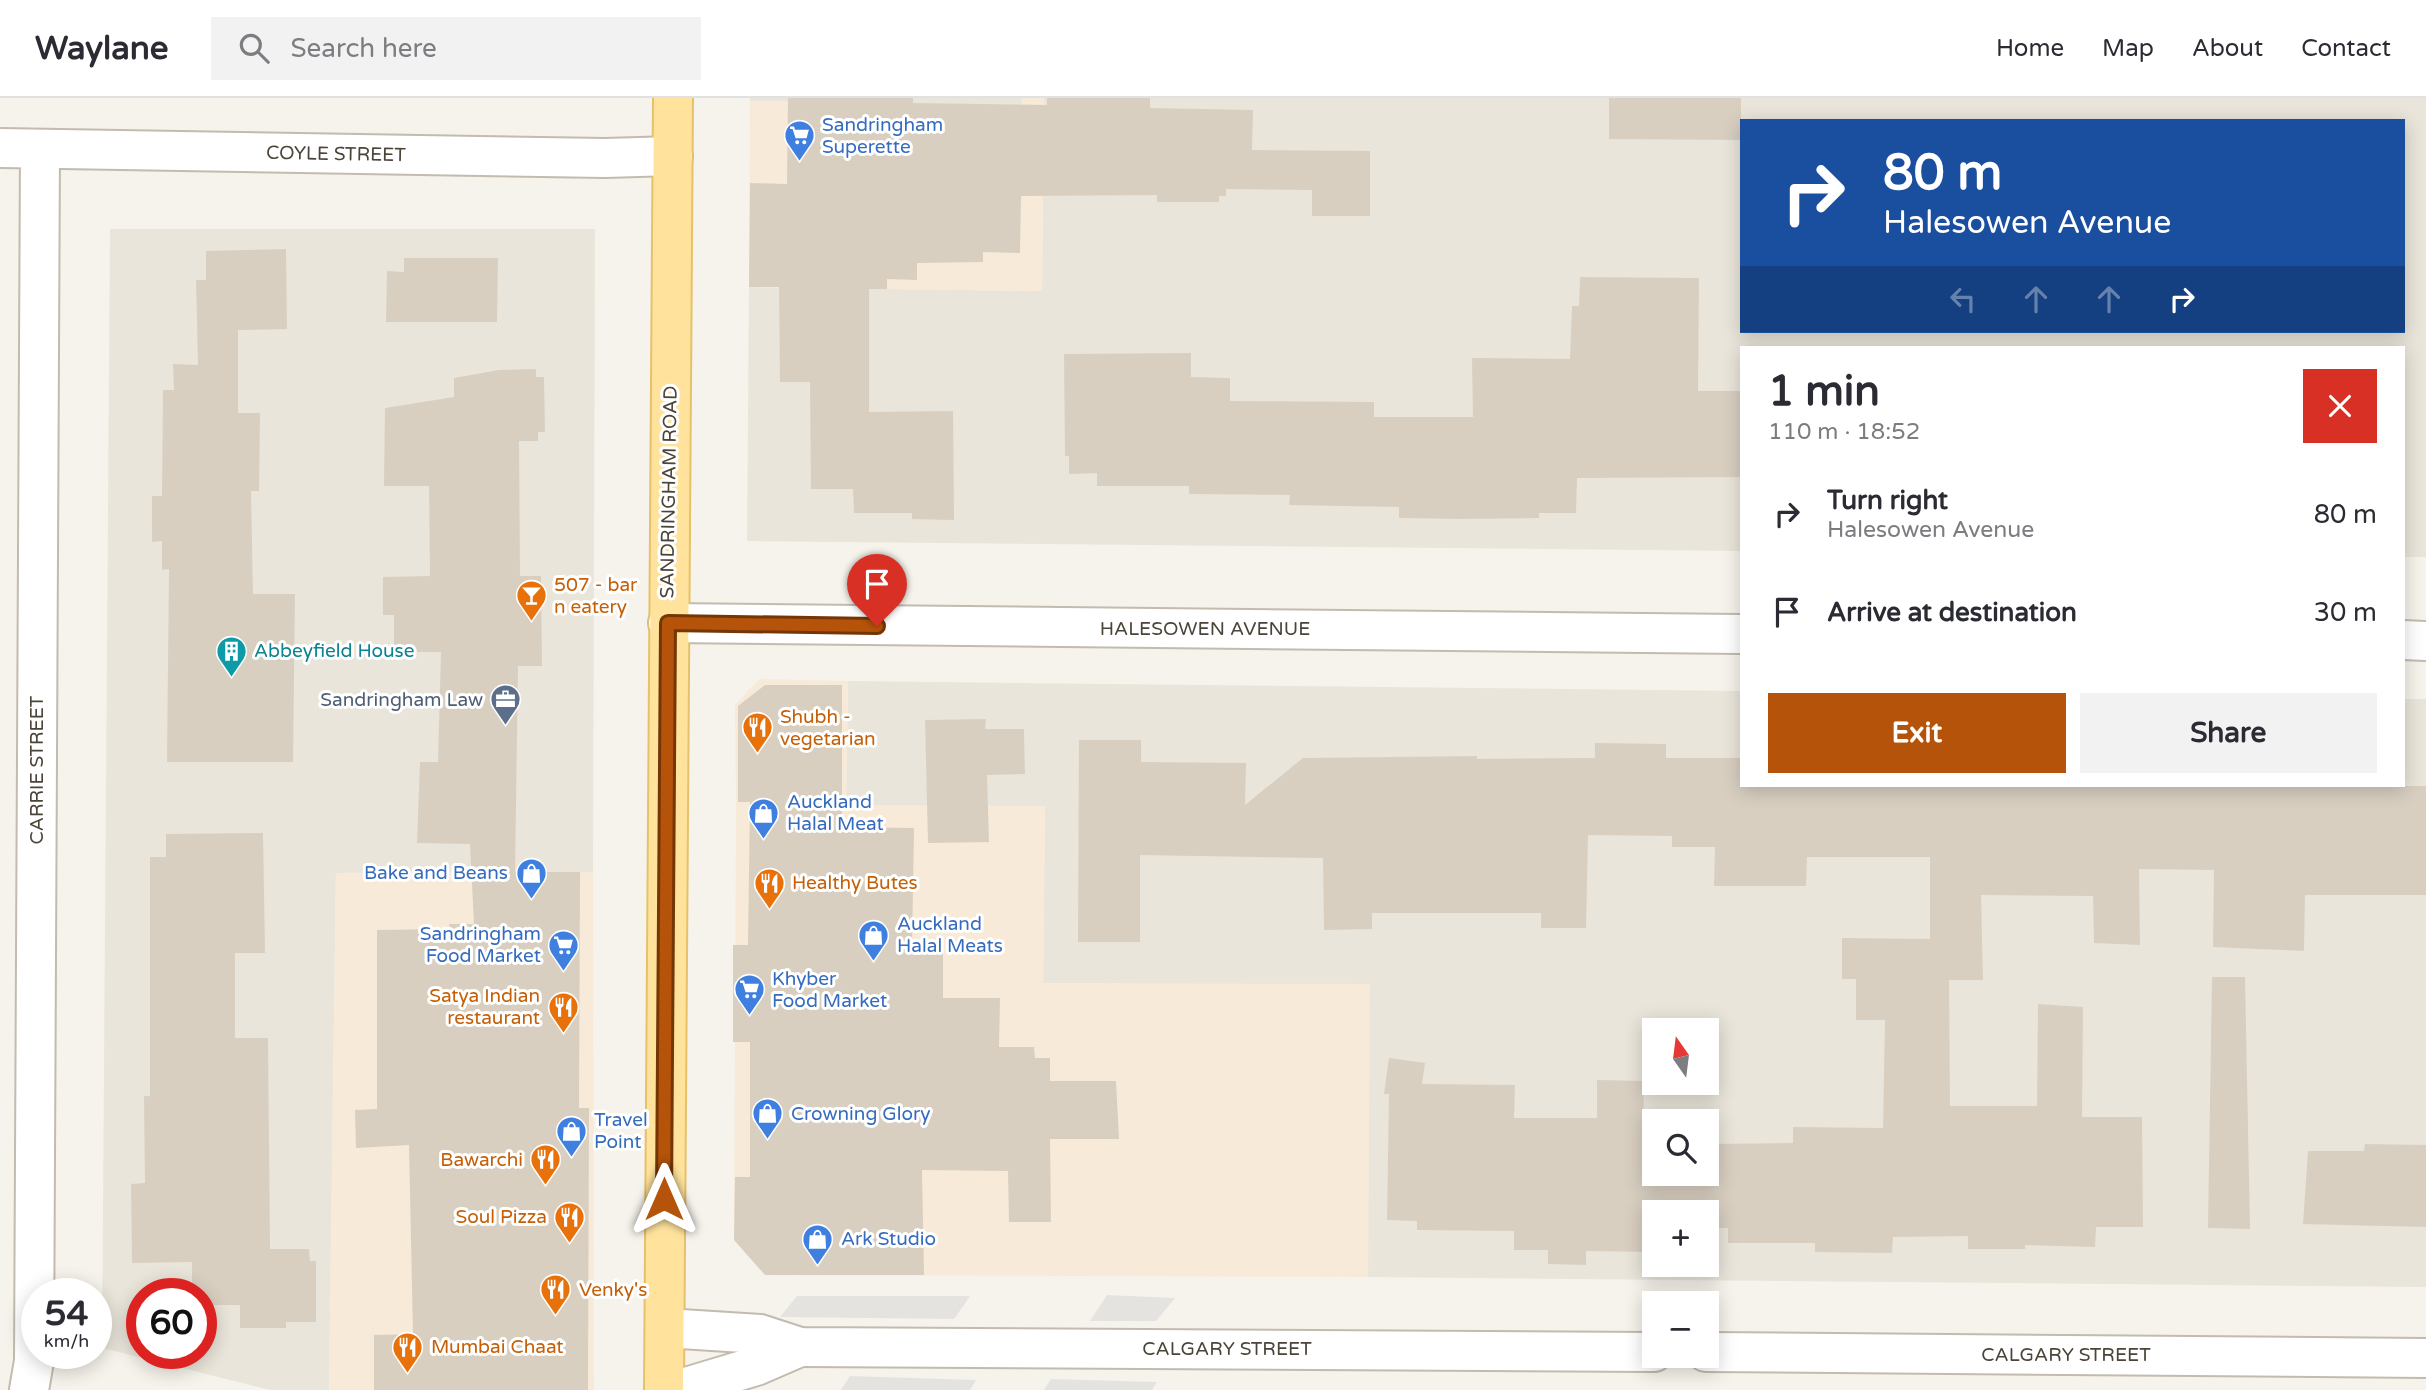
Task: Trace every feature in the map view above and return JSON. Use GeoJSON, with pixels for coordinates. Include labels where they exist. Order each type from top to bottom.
{"type":"FeatureCollection","features":[{"type":"Feature","properties":{"kind":"main road","name":"SANDRINGHAM ROAD"},"geometry":{"type":"LineString","coordinates":[[664,1390],[673,98]]}},
{"type":"Feature","properties":{"kind":"street","name":"COYLE STREET"},"geometry":{"type":"LineString","coordinates":[[0,148],[605,158],[673,156]]}},
{"type":"Feature","properties":{"kind":"street","name":"CARRIE STREET"},"geometry":{"type":"LineString","coordinates":[[29,1390],[34,1361],[40,149]]}},
{"type":"Feature","properties":{"kind":"street","name":"HALESOWEN AVENUE"},"geometry":{"type":"LineString","coordinates":[[668,623],[1740,634]]}},
{"type":"Feature","properties":{"kind":"street"},"geometry":{"type":"LineString","coordinates":[[2405,640],[2426,641]]}},
{"type":"Feature","properties":{"kind":"street","name":"CALGARY STREET"},"geometry":{"type":"LineString","coordinates":[[665,1328],[760,1334],[800,1347],[1642,1352]]}},
{"type":"Feature","properties":{"kind":"street","name":"CALGARY STREET"},"geometry":{"type":"LineString","coordinates":[[676,1390],[756,1366],[800,1347]]}},
{"type":"Feature","properties":{"kind":"street","name":"CALGARY STREET"},"geometry":{"type":"LineString","coordinates":[[1719,1352],[2426,1358]]}},
{"type":"Feature","properties":{"kind":"shaded area"},"geometry":{"type":"Polygon","coordinates":[[[750,98],[1022,98],[1022,105],[750,101],[750,98]]]}},
{"type":"Feature","properties":{"kind":"shaded area"},"geometry":{"type":"Polygon","coordinates":[[[1022,98],[1044,98],[1042,291],[749,287],[750,101],[1021,105],[1022,98]]]}},
{"type":"Feature","properties":{"kind":"shaded area"},"geometry":{"type":"Polygon","coordinates":[[[1044,98],[2426,98],[2426,557],[2405,557],[2405,346],[1740,346],[1740,551],[747,541],[749,287],[1042,291],[1044,98]]]}},
{"type":"Feature","properties":{"kind":"shaded area"},"geometry":{"type":"Polygon","coordinates":[[[110,229],[595,229],[593,872],[336,873],[329,1390],[270,1390],[186,1369],[217,1369],[217,1278],[126,1278],[126,1354],[112,1350],[112,1278],[103,1278],[110,229]]]}},
{"type":"Feature","properties":{"kind":"shaded area"},"geometry":{"type":"Polygon","coordinates":[[[759,679],[848,681],[846,805],[1045,806],[1043,983],[1370,984],[1368,1277],[765,1275],[734,1240],[735,705],[759,679]]]}},
{"type":"Feature","properties":{"kind":"shaded area"},"geometry":{"type":"Polygon","coordinates":[[[848,681],[1740,691],[1740,787],[2405,787],[2405,699],[2426,699],[2426,1287],[1368,1277],[1369,985],[1043,983],[1045,806],[846,806],[848,681]]]}},
{"type":"Feature","properties":{"kind":"shaded area"},"geometry":{"type":"Polygon","coordinates":[[[593,872],[594,1390],[329,1390],[336,873],[593,872]]]}},
{"type":"Feature","properties":{"kind":"shaded area"},"geometry":{"type":"Polygon","coordinates":[[[1107,1295],[1175,1298],[1156,1321],[1090,1321],[1107,1295]]]}},
{"type":"Feature","properties":{"kind":"shaded area"},"geometry":{"type":"Polygon","coordinates":[[[797,1296],[970,1296],[954,1319],[780,1317],[797,1296]]]}},
{"type":"Feature","properties":{"kind":"shaded area"},"geometry":{"type":"Polygon","coordinates":[[[850,1376],[976,1380],[970,1390],[841,1390],[850,1376]]]}},
{"type":"Feature","properties":{"kind":"shaded area"},"geometry":{"type":"Polygon","coordinates":[[[1051,1379],[1157,1382],[1152,1390],[1044,1390],[1051,1379]]]}},
{"type":"Feature","properties":{"kind":"building"},"geometry":{"type":"Polygon","coordinates":[[[788,98],[913,98],[913,103],[1047,105],[1047,98],[1150,98],[1150,108],[1253,110],[1252,150],[1370,151],[1370,216],[1312,216],[1312,190],[1226,189],[1226,196],[1219,196],[1219,202],[1157,202],[1157,195],[1021,196],[1020,253],[983,252],[983,262],[917,263],[917,280],[887,279],[887,289],[869,289],[869,412],[953,411],[954,520],[912,519],[912,513],[854,513],[853,489],[811,489],[810,382],[780,382],[779,287],[749,287],[750,183],[787,184],[788,98]]]}},
{"type":"Feature","properties":{"kind":"building"},"geometry":{"type":"Polygon","coordinates":[[[1609,98],[1741,98],[1740,140],[1609,139],[1609,98]]]}},
{"type":"Feature","properties":{"kind":"building"},"geometry":{"type":"Polygon","coordinates":[[[286,249],[287,329],[238,330],[238,413],[260,413],[259,491],[251,491],[253,594],[295,594],[293,762],[167,762],[169,569],[162,570],[162,541],[152,542],[152,496],[162,496],[163,390],[174,390],[173,364],[198,365],[196,280],[206,280],[206,251],[286,249]]]}},
{"type":"Feature","properties":{"kind":"building"},"geometry":{"type":"Polygon","coordinates":[[[404,258],[498,258],[497,322],[386,322],[387,271],[404,272],[404,258]]]}},
{"type":"Feature","properties":{"kind":"building"},"geometry":{"type":"Polygon","coordinates":[[[1580,277],[1699,278],[1698,391],[1740,391],[1740,477],[1577,478],[1576,513],[1539,513],[1539,518],[1461,519],[1399,518],[1399,507],[1289,505],[1290,495],[1189,494],[1189,486],[1097,486],[1097,473],[1069,474],[1069,456],[1065,456],[1064,354],[1191,353],[1191,377],[1230,378],[1230,401],[1374,402],[1374,417],[1473,417],[1472,358],[1570,359],[1572,306],[1579,306],[1580,277]]]}},
{"type":"Feature","properties":{"kind":"building"},"geometry":{"type":"Polygon","coordinates":[[[536,369],[536,377],[544,377],[545,432],[538,432],[538,441],[519,441],[520,576],[541,576],[542,666],[518,666],[515,872],[580,872],[579,1108],[589,1108],[588,1390],[374,1390],[374,1335],[413,1334],[409,1145],[356,1148],[355,1110],[377,1109],[377,930],[450,929],[449,924],[474,924],[470,844],[417,843],[420,762],[438,762],[441,652],[394,652],[394,615],[383,615],[383,577],[430,576],[429,486],[384,486],[385,408],[454,397],[454,378],[499,370],[536,369]]]}},
{"type":"Feature","properties":{"kind":"building"},"geometry":{"type":"Polygon","coordinates":[[[765,685],[842,685],[842,827],[914,828],[912,945],[943,945],[943,998],[1000,998],[999,1047],[1034,1047],[1035,1058],[1050,1058],[1050,1081],[1116,1081],[1119,1139],[1050,1139],[1051,1222],[1009,1222],[1008,1171],[922,1170],[924,1275],[765,1275],[734,1240],[735,1177],[750,1177],[750,1042],[733,1042],[733,945],[748,945],[750,802],[738,802],[738,706],[765,685]]]}},
{"type":"Feature","properties":{"kind":"building"},"geometry":{"type":"Polygon","coordinates":[[[986,719],[985,729],[1024,729],[1025,774],[987,775],[989,842],[928,843],[925,720],[986,719]]]}},
{"type":"Feature","properties":{"kind":"building"},"geometry":{"type":"Polygon","coordinates":[[[1079,740],[1141,740],[1141,762],[1246,763],[1245,805],[1303,758],[1595,758],[1595,743],[1666,744],[1666,758],[1740,758],[1740,787],[2426,786],[2426,895],[2305,895],[2304,951],[2213,947],[2214,870],[2139,869],[2140,945],[2094,943],[2093,896],[1981,895],[1983,980],[1949,980],[1950,1106],[2037,1106],[2038,1004],[2083,1007],[2082,1117],[2142,1117],[2143,1227],[2096,1227],[2095,1247],[2025,1245],[2025,1249],[1968,1249],[1968,1236],[1893,1237],[1892,1253],[1815,1252],[1815,1243],[1728,1243],[1728,1228],[1719,1228],[1719,1200],[1642,1200],[1642,1252],[1586,1251],[1586,1265],[1548,1264],[1548,1250],[1514,1250],[1514,1231],[1417,1230],[1417,1221],[1387,1220],[1389,1094],[1384,1094],[1389,1058],[1425,1063],[1422,1084],[1515,1085],[1514,1118],[1597,1118],[1597,1080],[1642,1081],[1642,1186],[1719,1186],[1719,1144],[1793,1143],[1793,1127],[1883,1128],[1885,1020],[1856,1020],[1856,979],[1842,979],[1842,938],[1930,939],[1930,857],[1807,857],[1806,886],[1714,886],[1715,847],[1672,847],[1672,836],[1588,835],[1586,928],[1541,928],[1541,913],[1372,913],[1372,929],[1324,930],[1323,858],[1140,855],[1140,942],[1078,942],[1079,740]]]}},
{"type":"Feature","properties":{"kind":"building"},"geometry":{"type":"Polygon","coordinates":[[[263,833],[265,953],[235,953],[235,1038],[268,1038],[270,1249],[309,1249],[310,1261],[316,1261],[316,1322],[286,1322],[286,1328],[240,1328],[240,1305],[217,1305],[217,1278],[192,1278],[192,1262],[132,1263],[131,1184],[145,1183],[144,1096],[150,1096],[150,857],[166,857],[166,834],[263,833]]]}},
{"type":"Feature","properties":{"kind":"building"},"geometry":{"type":"Polygon","coordinates":[[[2212,977],[2245,977],[2250,1229],[2208,1228],[2212,977]]]}},
{"type":"Feature","properties":{"kind":"building"},"geometry":{"type":"Polygon","coordinates":[[[2365,1144],[2426,1145],[2426,1227],[2303,1224],[2308,1151],[2364,1151],[2365,1144]]]}},
{"type":"Feature","properties":{"kind":"place","name":"Sandringham Superette"},"geometry":{"type":"Point","coordinates":[799,163]}},
{"type":"Feature","properties":{"kind":"place","name":"507 - bar n eatery"},"geometry":{"type":"Point","coordinates":[531,623]}},
{"type":"Feature","properties":{"kind":"place","name":"Abbeyfield House"},"geometry":{"type":"Point","coordinates":[231,678]}},
{"type":"Feature","properties":{"kind":"place","name":"Sandringham Law"},"geometry":{"type":"Point","coordinates":[506,727]}},
{"type":"Feature","properties":{"kind":"place","name":"Shubh - vegetarian"},"geometry":{"type":"Point","coordinates":[757,755]}},
{"type":"Feature","properties":{"kind":"place","name":"Auckland Halal Meat"},"geometry":{"type":"Point","coordinates":[764,840]}},
{"type":"Feature","properties":{"kind":"place","name":"Bake and Beans"},"geometry":{"type":"Point","coordinates":[531,900]}},
{"type":"Feature","properties":{"kind":"place","name":"Healthy Butes"},"geometry":{"type":"Point","coordinates":[769,910]}},
{"type":"Feature","properties":{"kind":"place","name":"Auckland Halal Meats"},"geometry":{"type":"Point","coordinates":[874,962]}},
{"type":"Feature","properties":{"kind":"place","name":"Sandringham Food Market"},"geometry":{"type":"Point","coordinates":[564,972]}},
{"type":"Feature","properties":{"kind":"place","name":"Khyber Food Market"},"geometry":{"type":"Point","coordinates":[749,1017]}},
{"type":"Feature","properties":{"kind":"place","name":"Satya Indian restaurant"},"geometry":{"type":"Point","coordinates":[563,1034]}},
{"type":"Feature","properties":{"kind":"place","name":"Crowning Glory"},"geometry":{"type":"Point","coordinates":[768,1141]}},
{"type":"Feature","properties":{"kind":"place","name":"Travel Point"},"geometry":{"type":"Point","coordinates":[571,1158]}},
{"type":"Feature","properties":{"kind":"place","name":"Bawarchi"},"geometry":{"type":"Point","coordinates":[546,1187]}},
{"type":"Feature","properties":{"kind":"place","name":"Soul Pizza"},"geometry":{"type":"Point","coordinates":[570,1244]}},
{"type":"Feature","properties":{"kind":"place","name":"Ark Studio"},"geometry":{"type":"Point","coordinates":[818,1266]}},
{"type":"Feature","properties":{"kind":"place","name":"Venky's"},"geometry":{"type":"Point","coordinates":[556,1317]}},
{"type":"Feature","properties":{"kind":"place","name":"Mumbai Chaat"},"geometry":{"type":"Point","coordinates":[408,1374]}},
{"type":"Feature","properties":{"kind":"route"},"geometry":{"type":"LineString","coordinates":[[664,1199],[668,623],[877,626]]}}]}
